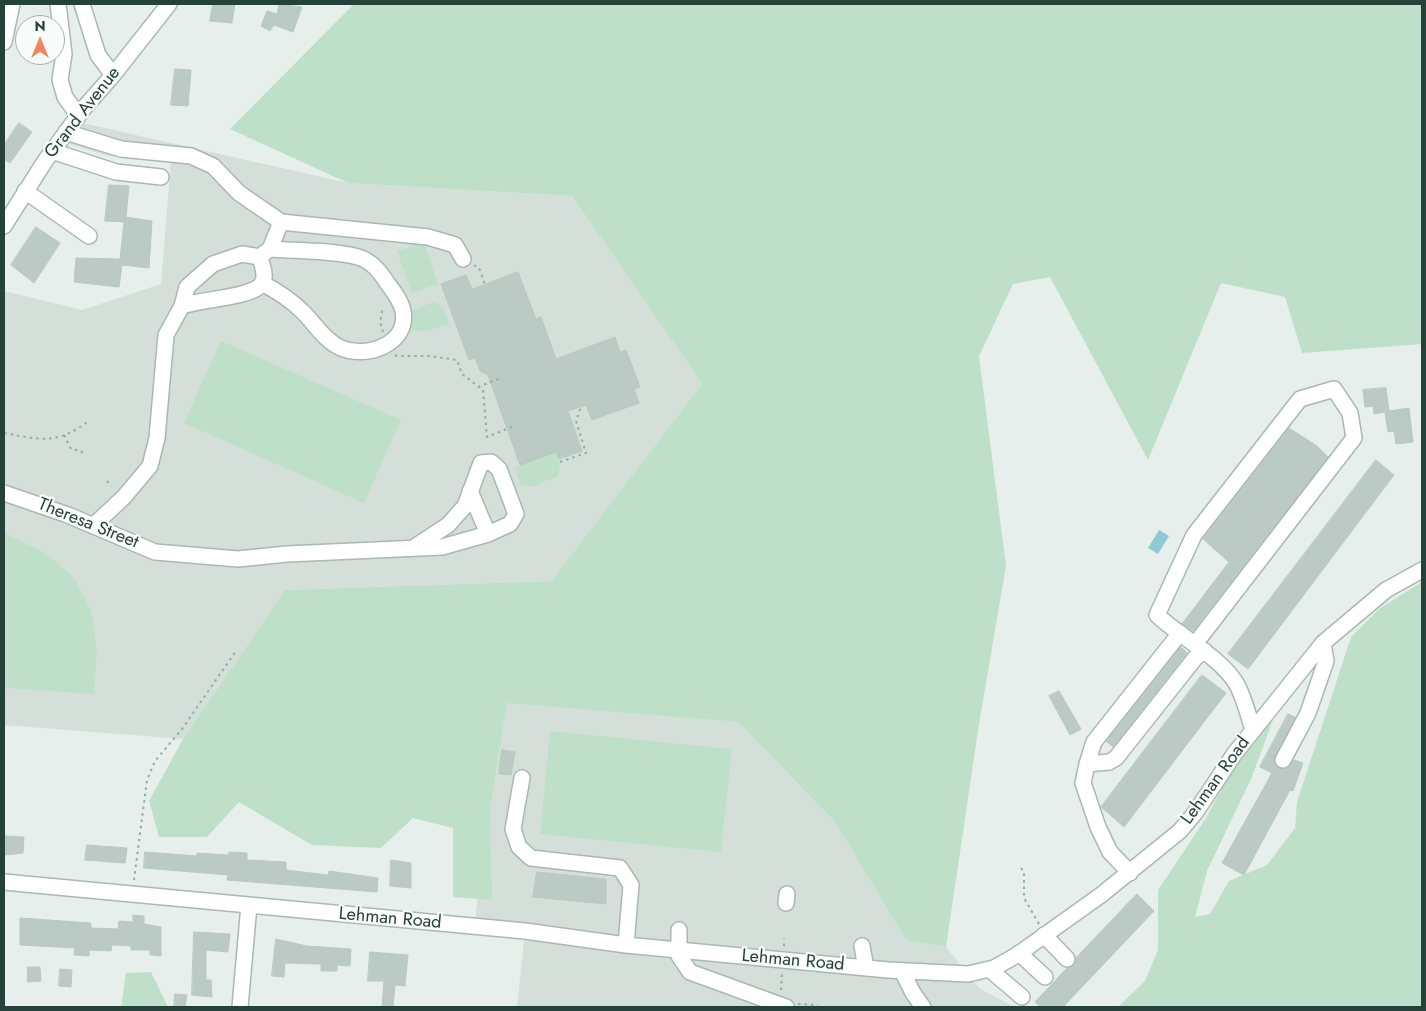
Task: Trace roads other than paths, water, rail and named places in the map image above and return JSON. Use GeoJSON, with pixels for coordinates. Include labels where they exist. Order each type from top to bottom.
{"type":"FeatureCollection","features":[{"type":"Feature","properties":{"kind":"street"},"geometry":{"type":"LineString","coordinates":[[4,42],[12,4]]}},
{"type":"Feature","properties":{"kind":"street"},"geometry":{"type":"LineString","coordinates":[[58,4],[64,54],[60,80],[65,98],[78,115]]}},
{"type":"Feature","properties":{"kind":"street"},"geometry":{"type":"LineString","coordinates":[[82,4],[98,55],[113,75]]}},
{"type":"Feature","properties":{"kind":"street","name":"Grand Avenue"},"geometry":{"type":"LineString","coordinates":[[4,226],[25,191],[78,115],[113,75],[169,4]]}},
{"type":"Feature","properties":{"kind":"street"},"geometry":{"type":"LineString","coordinates":[[66,132],[121,149],[191,156],[213,166],[238,193],[281,222],[428,237],[455,245],[463,259]]}},
{"type":"Feature","properties":{"kind":"street"},"geometry":{"type":"LineString","coordinates":[[52,151],[116,172],[161,177]]}},
{"type":"Feature","properties":{"kind":"street"},"geometry":{"type":"LineString","coordinates":[[25,191],[89,236]]}},
{"type":"Feature","properties":{"kind":"street"},"geometry":{"type":"LineString","coordinates":[[182,306],[196,300],[254,290],[262,283],[265,274],[265,253],[281,222]]}},
{"type":"Feature","properties":{"kind":"street"},"geometry":{"type":"LineString","coordinates":[[93,526],[124,497],[150,466],[156,438],[166,335],[182,306],[187,287],[213,264],[242,254],[346,255],[370,263],[380,271],[398,298],[403,310],[403,321],[399,332],[388,345],[372,351],[354,351],[341,348],[327,338],[284,295],[262,283]]}},
{"type":"Feature","properties":{"kind":"street"},"geometry":{"type":"LineString","coordinates":[[1087,764],[1109,762],[1116,758],[1196,657],[1200,648],[1354,438],[1350,413],[1334,389],[1300,399],[1194,535],[1157,615],[1176,639],[1200,648],[1235,682],[1253,730]]}},
{"type":"Feature","properties":{"kind":"street","name":"Theresa Street"},"geometry":{"type":"LineString","coordinates":[[4,493],[156,552],[238,559],[287,554],[442,547],[488,534],[510,524],[516,514],[499,469],[491,462],[481,463],[470,491]]}},
{"type":"Feature","properties":{"kind":"street"},"geometry":{"type":"LineString","coordinates":[[470,491],[488,534]]}},
{"type":"Feature","properties":{"kind":"street"},"geometry":{"type":"LineString","coordinates":[[413,548],[448,525],[465,506],[470,491]]}},
{"type":"Feature","properties":{"kind":"street","name":"Lehman Road"},"geometry":{"type":"LineString","coordinates":[[4,882],[525,931],[626,945],[866,968],[968,974],[989,969],[1019,953],[1130,873],[1180,831],[1253,730],[1323,643],[1386,590],[1422,570]]}},
{"type":"Feature","properties":{"kind":"street"},"geometry":{"type":"LineString","coordinates":[[1130,873],[1110,852],[1098,827],[1083,783],[1087,764],[1097,738],[1176,639]]}},
{"type":"Feature","properties":{"kind":"street"},"geometry":{"type":"LineString","coordinates":[[1283,760],[1308,712],[1326,661],[1323,643]]}},
{"type":"Feature","properties":{"kind":"street"},"geometry":{"type":"LineString","coordinates":[[522,778],[513,828],[519,847],[531,858],[620,868],[630,885],[626,945]]}},
{"type":"Feature","properties":{"kind":"street"},"geometry":{"type":"LineString","coordinates":[[240,1007],[249,906]]}},
{"type":"Feature","properties":{"kind":"street"},"geometry":{"type":"LineString","coordinates":[[678,930],[678,950],[682,963],[690,972],[784,1001]]}},
{"type":"Feature","properties":{"kind":"street"},"geometry":{"type":"LineString","coordinates":[[1045,934],[1067,959]]}},
{"type":"Feature","properties":{"kind":"street"},"geometry":{"type":"LineString","coordinates":[[862,946],[866,968]]}},
{"type":"Feature","properties":{"kind":"street"},"geometry":{"type":"LineString","coordinates":[[1019,953],[1045,977]]}},
{"type":"Feature","properties":{"kind":"street"},"geometry":{"type":"LineString","coordinates":[[989,969],[1022,997]]}},
{"type":"Feature","properties":{"kind":"street"},"geometry":{"type":"LineString","coordinates":[[902,970],[912,992],[923,1007]]}},
{"type":"Feature","properties":{"kind":"water"},"geometry":{"type":"Polygon","coordinates":[[[1159,530],[1169,536],[1158,554],[1148,548],[1159,530]]]}}]}
